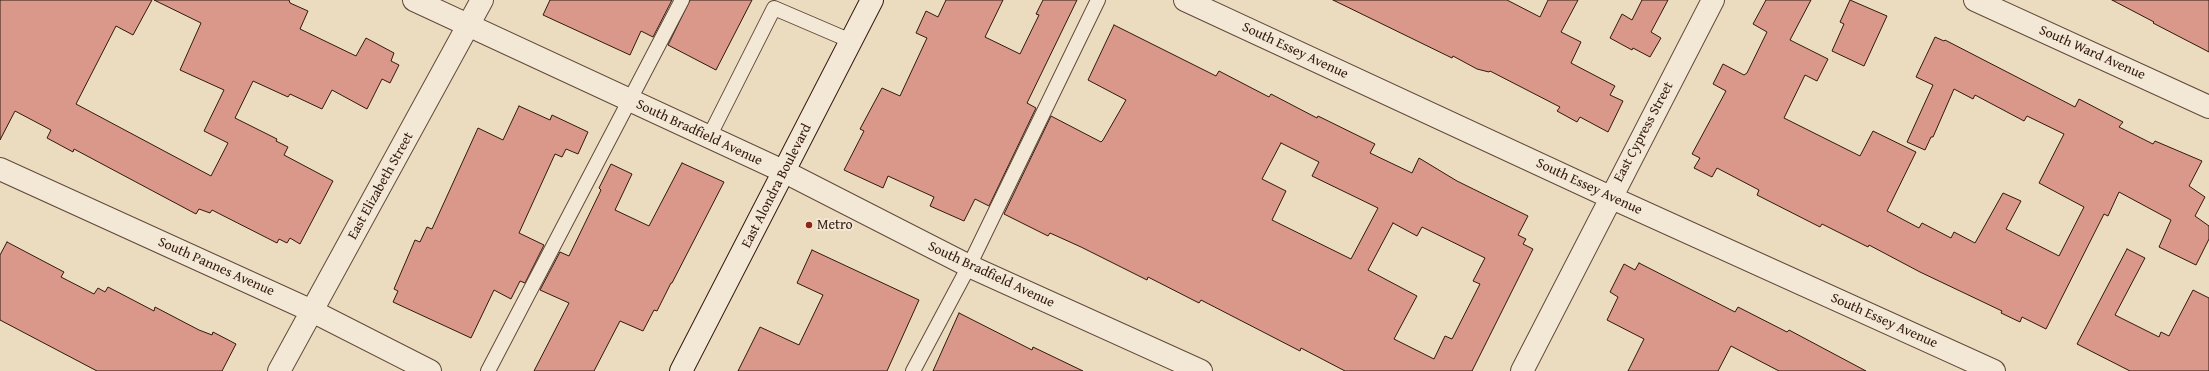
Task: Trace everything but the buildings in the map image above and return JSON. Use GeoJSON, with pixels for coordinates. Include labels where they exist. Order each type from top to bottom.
{"type":"FeatureCollection","features":[{"type":"Feature","properties":{"kind":"street","name":"South Bradfield Avenue"},"geometry":{"type":"LineString","coordinates":[[414,0],[785,172],[969,266],[1201,371]]}},
{"type":"Feature","properties":{"kind":"street","name":"East Elizabeth Street"},"geometry":{"type":"LineString","coordinates":[[279,371],[482,0]]}},
{"type":"Feature","properties":{"kind":"street","name":"East Alondra Boulevard"},"geometry":{"type":"LineString","coordinates":[[681,371],[785,172],[872,0]]}},
{"type":"Feature","properties":{"kind":"street","name":"South Essey Avenue"},"geometry":{"type":"LineString","coordinates":[[1185,0],[1610,197],[1994,371]]}},
{"type":"Feature","properties":{"kind":"street","name":"East Cypress Street"},"geometry":{"type":"LineString","coordinates":[[1522,371],[1610,197],[1713,0]]}},
{"type":"Feature","properties":{"kind":"street","name":"South Ward Avenue"},"geometry":{"type":"LineString","coordinates":[[1974,0],[2209,107]]}},
{"type":"Feature","properties":{"kind":"street","name":"South Pannes Avenue"},"geometry":{"type":"LineString","coordinates":[[0,169],[312,311],[430,371]]}},
{"type":"Feature","properties":{"kind":"lane"},"geometry":{"type":"LineString","coordinates":[[488,371],[682,0]]}},
{"type":"Feature","properties":{"kind":"lane"},"geometry":{"type":"LineString","coordinates":[[913,371],[969,266],[1098,0]]}},
{"type":"Feature","properties":{"kind":"lane"},"geometry":{"type":"LineString","coordinates":[[709,137],[774,8],[851,41]]}},
{"type":"Feature","properties":{"kind":"place","name":"Metro"},"geometry":{"type":"Point","coordinates":[809,225]}}]}
